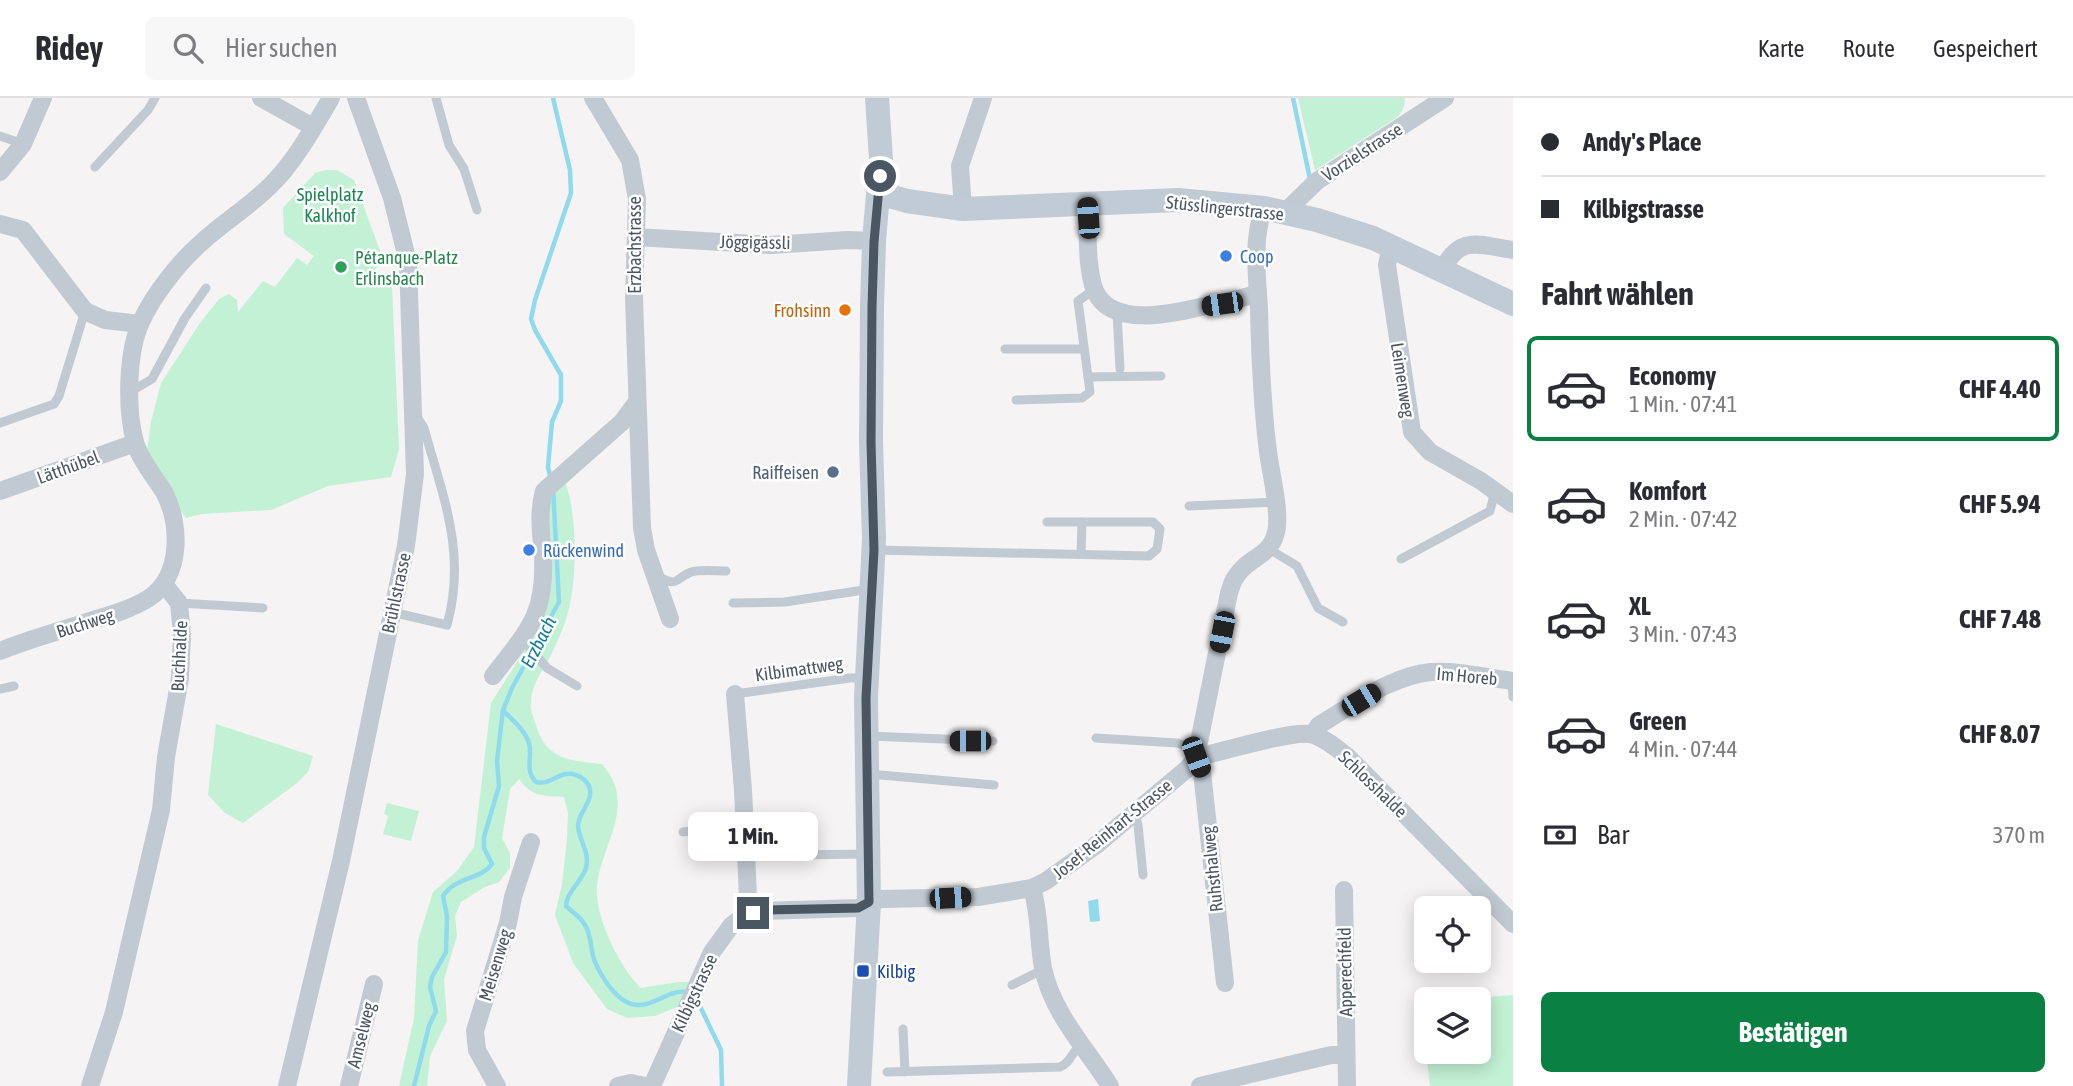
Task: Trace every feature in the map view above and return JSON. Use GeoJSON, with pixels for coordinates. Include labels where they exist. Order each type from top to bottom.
{"type":"FeatureCollection","features":[{"type":"Feature","properties":{"kind":"main road"},"geometry":{"type":"LineString","coordinates":[[859,1086],[869,902],[867,678],[874,550],[871,430],[874,242],[881,146],[877,98]]}},
{"type":"Feature","properties":{"kind":"main road","name":"Stüsslingerstrasse"},"geometry":{"type":"LineString","coordinates":[[879,193],[907,201],[963,209],[1178,200],[1274,210],[1317,220],[1391,245],[1513,304]]}},
{"type":"Feature","properties":{"kind":"street"},"geometry":{"type":"LineString","coordinates":[[0,172],[23,144],[43,98]]}},
{"type":"Feature","properties":{"kind":"street"},"geometry":{"type":"LineString","coordinates":[[261,98],[313,127]]}},
{"type":"Feature","properties":{"kind":"street"},"geometry":{"type":"LineString","coordinates":[[164,584],[170,575],[175,556],[172,514],[165,494],[135,443],[130,392],[131,357],[140,324],[160,290],[199,244],[269,187],[288,165],[331,98]]}},
{"type":"Feature","properties":{"kind":"street","name":"Brühlstrasse"},"geometry":{"type":"LineString","coordinates":[[287,1086],[341,861],[413,500],[414,411],[408,262],[392,198],[356,98]]}},
{"type":"Feature","properties":{"kind":"street","name":"Erzbachstrasse"},"geometry":{"type":"LineString","coordinates":[[593,98],[630,160],[636,200],[634,298],[642,528],[670,619]]}},
{"type":"Feature","properties":{"kind":"street"},"geometry":{"type":"LineString","coordinates":[[963,209],[960,166],[983,98]]}},
{"type":"Feature","properties":{"kind":"street","name":"Vorzielstrasse"},"geometry":{"type":"LineString","coordinates":[[1274,210],[1420,105],[1445,98]]}},
{"type":"Feature","properties":{"kind":"street"},"geometry":{"type":"LineString","coordinates":[[1087,204],[1095,289],[1104,303],[1117,312],[1163,315],[1237,302],[1258,293]]}},
{"type":"Feature","properties":{"kind":"street"},"geometry":{"type":"LineString","coordinates":[[1274,210],[1259,222],[1257,243],[1264,421],[1277,524],[1274,542],[1235,577],[1229,593],[1196,757],[1304,732],[1313,734]]}},
{"type":"Feature","properties":{"kind":"street"},"geometry":{"type":"LineString","coordinates":[[0,224],[23,230],[85,311],[105,320],[140,324]]}},
{"type":"Feature","properties":{"kind":"street","name":"Jöggigässli"},"geometry":{"type":"LineString","coordinates":[[636,237],[771,245],[848,240],[874,242]]}},
{"type":"Feature","properties":{"kind":"street"},"geometry":{"type":"LineString","coordinates":[[1442,271],[1450,255],[1460,246],[1473,244],[1513,250]]}},
{"type":"Feature","properties":{"kind":"street","name":"Leimenweg"},"geometry":{"type":"LineString","coordinates":[[1391,245],[1387,265],[1412,432],[1430,452],[1513,503]]}},
{"type":"Feature","properties":{"kind":"street"},"geometry":{"type":"LineString","coordinates":[[493,676],[525,643],[539,608],[543,593],[540,505],[544,491],[622,422],[637,402]]}},
{"type":"Feature","properties":{"kind":"street","name":"Lätthübel"},"geometry":{"type":"LineString","coordinates":[[0,491],[135,443]]}},
{"type":"Feature","properties":{"kind":"street","name":"Buchhalde"},"geometry":{"type":"LineString","coordinates":[[90,1086],[114,1012],[159,823],[166,757],[182,660],[179,603],[164,584]]}},
{"type":"Feature","properties":{"kind":"street","name":"Buchweg"},"geometry":{"type":"LineString","coordinates":[[0,651],[118,612],[143,601],[164,584]]}},
{"type":"Feature","properties":{"kind":"street","name":"Im Horeb"},"geometry":{"type":"LineString","coordinates":[[1313,734],[1319,725],[1372,694],[1409,677],[1432,672],[1513,681]]}},
{"type":"Feature","properties":{"kind":"street"},"geometry":{"type":"LineString","coordinates":[[735,694],[748,897],[753,913],[766,910],[858,908],[869,902]]}},
{"type":"Feature","properties":{"kind":"street","name":"Schlosshalde"},"geometry":{"type":"LineString","coordinates":[[1313,734],[1350,759],[1513,924]]}},
{"type":"Feature","properties":{"kind":"street","name":"Josef-Reinhart-Strasse"},"geometry":{"type":"LineString","coordinates":[[869,902],[881,899],[978,897],[1032,888],[1063,869],[1134,813],[1188,768],[1196,757]]}},
{"type":"Feature","properties":{"kind":"street","name":"Ruhsthalweg"},"geometry":{"type":"LineString","coordinates":[[1196,757],[1202,772],[1225,983]]}},
{"type":"Feature","properties":{"kind":"street","name":"Meisenweg"},"geometry":{"type":"LineString","coordinates":[[497,1086],[477,1050],[475,1031],[531,842]]}},
{"type":"Feature","properties":{"kind":"street"},"geometry":{"type":"LineString","coordinates":[[1032,888],[1038,912],[1044,969],[1054,999],[1081,1045],[1110,1086]]}},
{"type":"Feature","properties":{"kind":"street","name":"Apperechfeld"},"geometry":{"type":"LineString","coordinates":[[1344,890],[1347,1086]]}},
{"type":"Feature","properties":{"kind":"street","name":"Kilbigstrasse"},"geometry":{"type":"LineString","coordinates":[[652,1086],[712,952],[731,926],[753,913]]}},
{"type":"Feature","properties":{"kind":"street","name":"Amselweg"},"geometry":{"type":"LineString","coordinates":[[349,1086],[374,984]]}},
{"type":"Feature","properties":{"kind":"street"},"geometry":{"type":"LineString","coordinates":[[1200,1086],[1331,1055],[1346,1055]]}},
{"type":"Feature","properties":{"kind":"street"},"geometry":{"type":"LineString","coordinates":[[618,1086],[631,1083],[645,1086]]}},
{"type":"Feature","properties":{"kind":"lane"},"geometry":{"type":"LineString","coordinates":[[95,167],[148,110],[155,98]]}},
{"type":"Feature","properties":{"kind":"lane"},"geometry":{"type":"LineString","coordinates":[[436,98],[449,145],[464,169],[477,210]]}},
{"type":"Feature","properties":{"kind":"lane"},"geometry":{"type":"LineString","coordinates":[[0,136],[23,144]]}},
{"type":"Feature","properties":{"kind":"lane"},"geometry":{"type":"LineString","coordinates":[[130,392],[152,379],[185,318],[206,288]]}},
{"type":"Feature","properties":{"kind":"lane"},"geometry":{"type":"LineString","coordinates":[[1016,400],[1082,398],[1090,392],[1078,301],[1095,289]]}},
{"type":"Feature","properties":{"kind":"lane"},"geometry":{"type":"LineString","coordinates":[[0,423],[54,404],[59,396],[85,311]]}},
{"type":"Feature","properties":{"kind":"lane"},"geometry":{"type":"LineString","coordinates":[[1117,312],[1120,369]]}},
{"type":"Feature","properties":{"kind":"lane"},"geometry":{"type":"LineString","coordinates":[[1005,349],[1084,349]]}},
{"type":"Feature","properties":{"kind":"lane"},"geometry":{"type":"LineString","coordinates":[[1088,377],[1161,376]]}},
{"type":"Feature","properties":{"kind":"lane"},"geometry":{"type":"LineString","coordinates":[[392,612],[447,625],[453,602],[456,563],[452,530],[424,428],[414,411]]}},
{"type":"Feature","properties":{"kind":"lane"},"geometry":{"type":"LineString","coordinates":[[1401,559],[1490,511],[1495,491]]}},
{"type":"Feature","properties":{"kind":"lane"},"geometry":{"type":"LineString","coordinates":[[1189,506],[1275,502]]}},
{"type":"Feature","properties":{"kind":"lane"},"geometry":{"type":"LineString","coordinates":[[1081,554],[1082,522]]}},
{"type":"Feature","properties":{"kind":"lane"},"geometry":{"type":"LineString","coordinates":[[874,550],[1149,555],[1157,549],[1160,529],[1153,522],[1047,523]]}},
{"type":"Feature","properties":{"kind":"lane"},"geometry":{"type":"LineString","coordinates":[[1269,549],[1297,566],[1318,608],[1343,622]]}},
{"type":"Feature","properties":{"kind":"lane"},"geometry":{"type":"LineString","coordinates":[[654,574],[673,582],[692,572],[726,571]]}},
{"type":"Feature","properties":{"kind":"lane"},"geometry":{"type":"LineString","coordinates":[[733,603],[785,602],[872,589]]}},
{"type":"Feature","properties":{"kind":"lane"},"geometry":{"type":"LineString","coordinates":[[179,603],[263,608]]}},
{"type":"Feature","properties":{"kind":"lane"},"geometry":{"type":"LineString","coordinates":[[525,643],[547,668],[577,686]]}},
{"type":"Feature","properties":{"kind":"lane","name":"Kilbimattweg"},"geometry":{"type":"LineString","coordinates":[[735,694],[867,678]]}},
{"type":"Feature","properties":{"kind":"lane"},"geometry":{"type":"LineString","coordinates":[[1513,681],[1513,697]]}},
{"type":"Feature","properties":{"kind":"lane"},"geometry":{"type":"LineString","coordinates":[[0,689],[14,686]]}},
{"type":"Feature","properties":{"kind":"lane"},"geometry":{"type":"LineString","coordinates":[[867,736],[993,741]]}},
{"type":"Feature","properties":{"kind":"lane"},"geometry":{"type":"LineString","coordinates":[[1096,738],[1177,743],[1192,748],[1196,757]]}},
{"type":"Feature","properties":{"kind":"lane"},"geometry":{"type":"LineString","coordinates":[[867,774],[994,785]]}},
{"type":"Feature","properties":{"kind":"lane"},"geometry":{"type":"LineString","coordinates":[[1134,813],[1138,825],[1143,874]]}},
{"type":"Feature","properties":{"kind":"lane"},"geometry":{"type":"LineString","coordinates":[[683,832],[745,825]]}},
{"type":"Feature","properties":{"kind":"lane"},"geometry":{"type":"LineString","coordinates":[[795,855],[868,855]]}},
{"type":"Feature","properties":{"kind":"lane"},"geometry":{"type":"LineString","coordinates":[[1012,985],[1044,969]]}},
{"type":"Feature","properties":{"kind":"lane"},"geometry":{"type":"LineString","coordinates":[[903,1029],[905,1072]]}},
{"type":"Feature","properties":{"kind":"lane"},"geometry":{"type":"LineString","coordinates":[[887,1072],[1060,1067],[1067,1063],[1075,1049],[1081,1045]]}},
{"type":"Feature","properties":{"kind":"green space"},"geometry":{"type":"Polygon","coordinates":[[[1298,98],[1405,98],[1403,109],[1396,118],[1315,170],[1298,98]]]}},
{"type":"Feature","properties":{"kind":"green space","name":"Spielplatz Kalkhof"},"geometry":{"type":"Polygon","coordinates":[[[337,170],[354,180],[383,259],[375,270],[392,286],[399,449],[391,477],[328,486],[271,510],[202,514],[186,518],[169,495],[147,451],[161,383],[219,299],[229,294],[237,300],[238,312],[263,281],[275,287],[297,258],[307,265],[314,256],[284,234],[283,208],[315,173],[337,170]]]}},
{"type":"Feature","properties":{"kind":"green space"},"geometry":{"type":"Polygon","coordinates":[[[565,482],[574,525],[572,591],[569,611],[561,632],[531,697],[532,713],[541,739],[554,753],[571,760],[602,764],[612,779],[618,809],[600,870],[597,898],[604,926],[617,955],[641,988],[692,982],[682,1005],[655,1016],[627,1018],[607,1009],[573,963],[555,915],[567,839],[568,813],[564,797],[544,796],[533,792],[519,779],[510,789],[502,838],[510,853],[510,868],[499,882],[461,902],[455,916],[457,936],[444,979],[447,1021],[430,1056],[427,1086],[399,1086],[414,1018],[418,941],[433,892],[457,871],[474,847],[491,703],[517,662],[544,607],[545,516],[552,494],[565,482]]]}},
{"type":"Feature","properties":{"kind":"green space"},"geometry":{"type":"Polygon","coordinates":[[[216,724],[313,756],[308,772],[243,823],[225,813],[208,795],[216,724]]]}},
{"type":"Feature","properties":{"kind":"green space"},"geometry":{"type":"Polygon","coordinates":[[[387,803],[419,811],[411,841],[383,834],[388,816],[384,814],[387,803]]]}},
{"type":"Feature","properties":{"kind":"green space"},"geometry":{"type":"Polygon","coordinates":[[[1513,995],[1513,1086],[1430,1086],[1427,1064],[1491,1064],[1491,997],[1513,995]]]}},
{"type":"Feature","properties":{"kind":"water"},"geometry":{"type":"Polygon","coordinates":[[[1098,899],[1100,921],[1090,922],[1088,901],[1098,899]]]}},
{"type":"Feature","properties":{"kind":"waterway","name":"Erzbach"},"geometry":{"type":"LineString","coordinates":[[551,480],[548,467],[552,422],[561,401],[561,375],[531,319],[571,193],[570,170],[553,98]]}},
{"type":"Feature","properties":{"kind":"waterway"},"geometry":{"type":"LineString","coordinates":[[1293,98],[1310,179]]}},
{"type":"Feature","properties":{"kind":"waterway","name":"Erzbach"},"geometry":{"type":"LineString","coordinates":[[553,488],[559,602],[512,688],[503,710],[527,738],[530,748],[530,773],[536,782],[546,782],[570,774],[579,776],[589,787],[589,799],[578,826],[587,856],[586,868],[566,906],[585,925],[592,953],[602,976],[618,996],[632,1004],[651,1003],[673,993],[686,992]]}},
{"type":"Feature","properties":{"kind":"waterway"},"geometry":{"type":"LineString","coordinates":[[414,1086],[429,1026],[436,1011],[430,987],[432,977],[446,952],[447,916],[443,896],[455,885],[482,873],[492,864],[484,848],[484,837],[499,786],[497,761],[503,710]]}},
{"type":"Feature","properties":{"kind":"waterway","name":"Erzbach"},"geometry":{"type":"LineString","coordinates":[[697,1000],[721,1050],[722,1086]]}},
{"type":"Feature","properties":{"kind":"place","name":"Coop"},"geometry":{"type":"Point","coordinates":[1226,256]}},
{"type":"Feature","properties":{"kind":"place","name":"Pétanque-Platz Erlinsbach"},"geometry":{"type":"Point","coordinates":[341,267]}},
{"type":"Feature","properties":{"kind":"place","name":"Frohsinn"},"geometry":{"type":"Point","coordinates":[845,310]}},
{"type":"Feature","properties":{"kind":"place","name":"Raiffeisen"},"geometry":{"type":"Point","coordinates":[833,472]}},
{"type":"Feature","properties":{"kind":"place","name":"Rückenwind"},"geometry":{"type":"Point","coordinates":[529,550]}},
{"type":"Feature","properties":{"kind":"place","name":"Kilbig"},"geometry":{"type":"Point","coordinates":[863,971]}},
{"type":"Feature","properties":{"kind":"route"},"geometry":{"type":"LineString","coordinates":[[753,913],[766,910],[858,908],[869,902],[866,698],[874,550],[871,442],[872,307],[880,176]]}}]}
